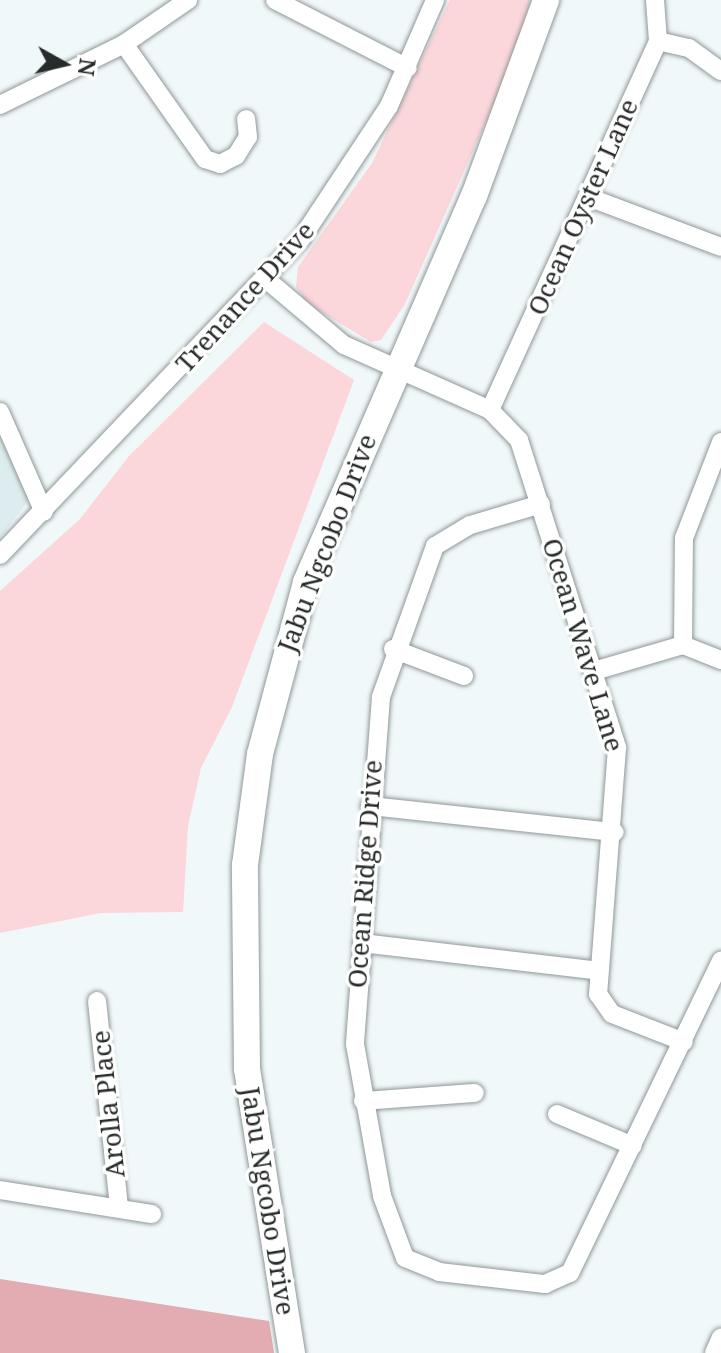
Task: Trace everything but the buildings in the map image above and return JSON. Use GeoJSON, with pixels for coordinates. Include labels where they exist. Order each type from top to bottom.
{"type":"FeatureCollection","features":[{"type":"Feature","properties":{"kind":"main road","name":"Jabu Ngcobo Drive"},"geometry":{"type":"LineString","coordinates":[[292,1353],[247,1069],[245,865],[279,668],[306,582],[393,373],[474,196],[546,0]]}},
{"type":"Feature","properties":{"kind":"street"},"geometry":{"type":"LineString","coordinates":[[0,105],[124,44],[188,0]]}},
{"type":"Feature","properties":{"kind":"street"},"geometry":{"type":"LineString","coordinates":[[275,0],[408,68]]}},
{"type":"Feature","properties":{"kind":"street","name":"Trenance Drive"},"geometry":{"type":"LineString","coordinates":[[0,555],[267,280],[349,173],[408,68],[435,0]]}},
{"type":"Feature","properties":{"kind":"street","name":"Ocean Oyster Lane"},"geometry":{"type":"LineString","coordinates":[[490,410],[658,41],[655,0]]}},
{"type":"Feature","properties":{"kind":"street"},"geometry":{"type":"LineString","coordinates":[[658,41],[689,48],[721,71]]}},
{"type":"Feature","properties":{"kind":"street"},"geometry":{"type":"LineString","coordinates":[[124,44],[205,159],[220,164],[236,156],[248,137],[246,119]]}},
{"type":"Feature","properties":{"kind":"street"},"geometry":{"type":"LineString","coordinates":[[588,197],[721,247]]}},
{"type":"Feature","properties":{"kind":"street","name":"Ocean Wave Lane"},"geometry":{"type":"LineString","coordinates":[[267,280],[303,316],[393,373],[490,410],[519,440],[617,748],[615,832],[598,994],[612,1014],[684,1042]]}},
{"type":"Feature","properties":{"kind":"street"},"geometry":{"type":"LineString","coordinates":[[0,412],[44,512]]}},
{"type":"Feature","properties":{"kind":"street"},"geometry":{"type":"LineString","coordinates":[[683,645],[684,538],[721,442]]}},
{"type":"Feature","properties":{"kind":"street","name":"Ocean Ridge Drive"},"geometry":{"type":"LineString","coordinates":[[541,504],[443,537],[423,565],[393,649],[375,732],[355,1044],[363,1101],[394,1241],[412,1263],[439,1272],[559,1282],[583,1255],[721,961]]}},
{"type":"Feature","properties":{"kind":"street"},"geometry":{"type":"LineString","coordinates":[[594,671],[683,645],[721,660]]}},
{"type":"Feature","properties":{"kind":"street"},"geometry":{"type":"LineString","coordinates":[[393,649],[464,676]]}},
{"type":"Feature","properties":{"kind":"street"},"geometry":{"type":"LineString","coordinates":[[370,806],[615,832]]}},
{"type":"Feature","properties":{"kind":"street"},"geometry":{"type":"LineString","coordinates":[[362,943],[599,971]]}},
{"type":"Feature","properties":{"kind":"street","name":"Arolla Place"},"geometry":{"type":"LineString","coordinates":[[97,1001],[119,1206]]}},
{"type":"Feature","properties":{"kind":"street"},"geometry":{"type":"LineString","coordinates":[[363,1101],[475,1093]]}},
{"type":"Feature","properties":{"kind":"street"},"geometry":{"type":"LineString","coordinates":[[557,1114],[633,1146]]}},
{"type":"Feature","properties":{"kind":"street","name":"Arolla Place"},"geometry":{"type":"LineString","coordinates":[[0,1190],[119,1206],[152,1214]]}},
{"type":"Feature","properties":{"kind":"street"},"geometry":{"type":"LineString","coordinates":[[714,1353],[721,1337]]}},
{"type":"Feature","properties":{"kind":"shaded area"},"geometry":{"type":"Polygon","coordinates":[[[450,0],[531,0],[512,63],[405,304],[381,340],[371,342],[308,304],[296,287],[298,267],[372,163],[450,0]]]}},
{"type":"Feature","properties":{"kind":"shaded area"},"geometry":{"type":"Polygon","coordinates":[[[264,322],[354,380],[232,707],[201,768],[188,826],[183,912],[101,913],[0,933],[0,591],[80,519],[129,456],[264,322]]]}},
{"type":"Feature","properties":{"kind":"shaded area"},"geometry":{"type":"Polygon","coordinates":[[[0,430],[29,500],[0,538],[0,430]]]}},
{"type":"Feature","properties":{"kind":"shaded area"},"geometry":{"type":"Polygon","coordinates":[[[0,1279],[269,1321],[274,1353],[0,1353],[0,1279]]]}}]}
